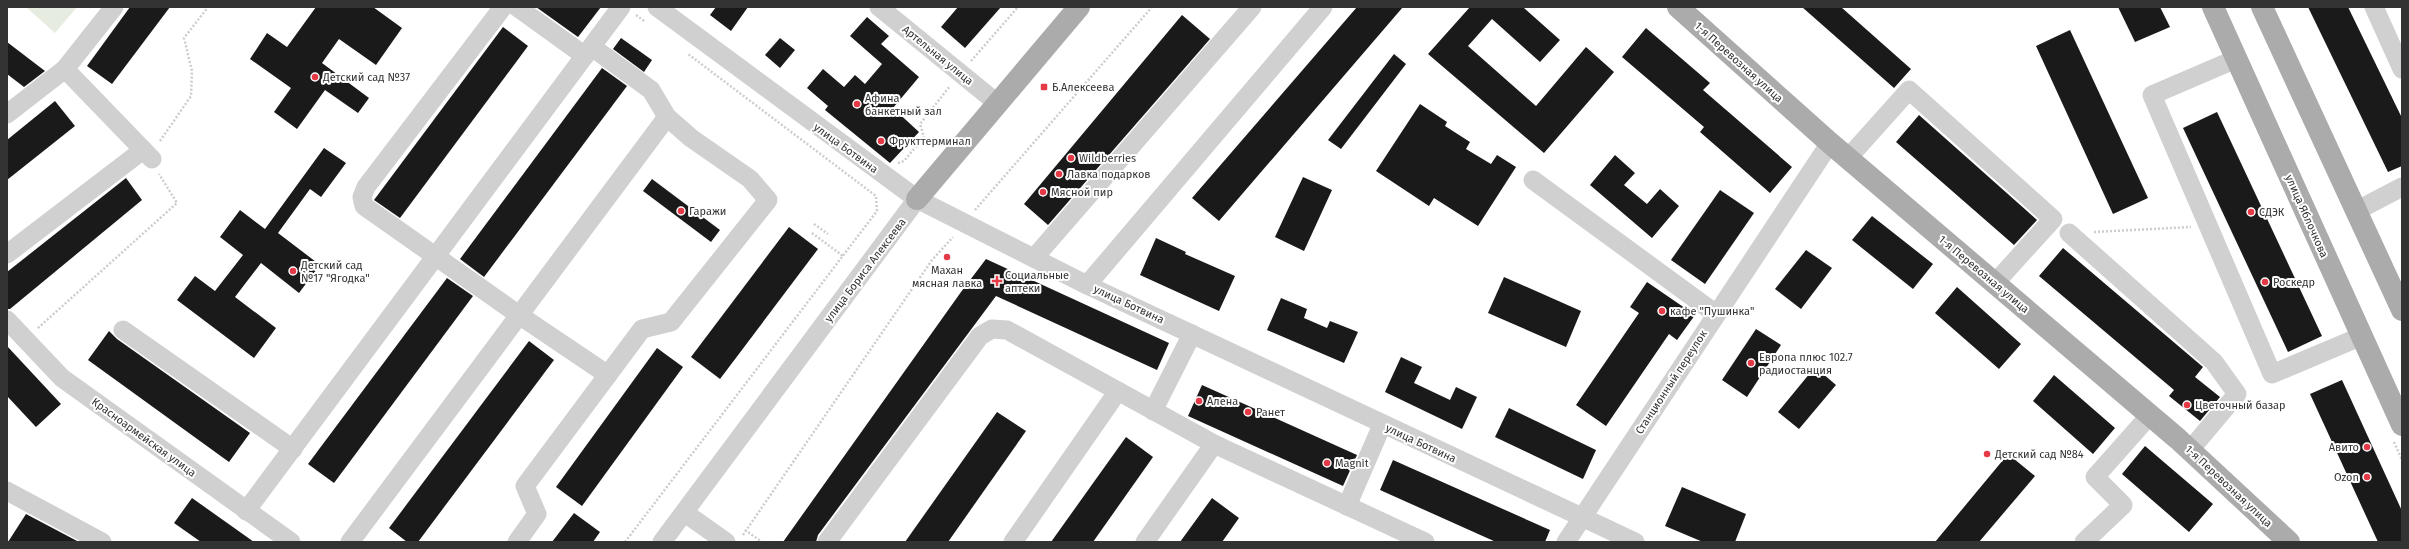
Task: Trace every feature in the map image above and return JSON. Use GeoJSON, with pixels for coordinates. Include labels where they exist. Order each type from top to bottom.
{"type":"FeatureCollection","features":[{"type":"Feature","properties":{"kind":"main road","name":"улица Бориса Алексеева"},"geometry":{"type":"LineString","coordinates":[[917,199],[1078,7]]}},
{"type":"Feature","properties":{"kind":"main road","name":"1-я Перевозная улица"},"geometry":{"type":"LineString","coordinates":[[1678,7],[1830,143],[2190,450],[2288,542]]}},
{"type":"Feature","properties":{"kind":"main road","name":"улица Яблочкова"},"geometry":{"type":"LineString","coordinates":[[2213,7],[2402,425]]}},
{"type":"Feature","properties":{"kind":"main road"},"geometry":{"type":"LineString","coordinates":[[2262,7],[2402,310]]}},
{"type":"Feature","properties":{"kind":"street"},"geometry":{"type":"LineString","coordinates":[[7,114],[65,69],[114,7]]}},
{"type":"Feature","properties":{"kind":"street"},"geometry":{"type":"LineString","coordinates":[[503,7],[366,187],[362,197],[364,206],[519,315],[608,375]]}},
{"type":"Feature","properties":{"kind":"street"},"geometry":{"type":"LineString","coordinates":[[517,7],[651,90],[667,117],[691,138],[750,179],[768,200],[672,322],[642,329],[525,486],[537,514],[517,542]]}},
{"type":"Feature","properties":{"kind":"street","name":"улица Ботвина"},"geometry":{"type":"LineString","coordinates":[[657,7],[917,199],[1087,285],[1382,425],[1635,542]]}},
{"type":"Feature","properties":{"kind":"street","name":"Артельная улица"},"geometry":{"type":"LineString","coordinates":[[879,7],[997,102]]}},
{"type":"Feature","properties":{"kind":"street"},"geometry":{"type":"LineString","coordinates":[[1034,258],[1252,7]]}},
{"type":"Feature","properties":{"kind":"street"},"geometry":{"type":"LineString","coordinates":[[1087,285],[1323,7]]}},
{"type":"Feature","properties":{"kind":"street"},"geometry":{"type":"LineString","coordinates":[[2374,7],[2402,69]]}},
{"type":"Feature","properties":{"kind":"street"},"geometry":{"type":"LineString","coordinates":[[246,511],[588,52],[626,9]]}},
{"type":"Feature","properties":{"kind":"street"},"geometry":{"type":"LineString","coordinates":[[2236,59],[2152,95],[2272,374],[2362,336]]}},
{"type":"Feature","properties":{"kind":"street"},"geometry":{"type":"LineString","coordinates":[[7,254],[147,155],[65,69]]}},
{"type":"Feature","properties":{"kind":"street"},"geometry":{"type":"LineString","coordinates":[[1848,158],[1909,90],[2053,219],[1995,283]]}},
{"type":"Feature","properties":{"kind":"street"},"geometry":{"type":"LineString","coordinates":[[350,542],[667,117]]}},
{"type":"Feature","properties":{"kind":"street","name":"Станционный переулок"},"geometry":{"type":"LineString","coordinates":[[1566,542],[1581,517],[1830,143]]}},
{"type":"Feature","properties":{"kind":"street"},"geometry":{"type":"LineString","coordinates":[[1533,180],[1716,314]]}},
{"type":"Feature","properties":{"kind":"street"},"geometry":{"type":"LineString","coordinates":[[2356,211],[2402,187]]}},
{"type":"Feature","properties":{"kind":"street","name":"улица Бориса Алексеева"},"geometry":{"type":"LineString","coordinates":[[662,542],[917,199]]}},
{"type":"Feature","properties":{"kind":"street"},"geometry":{"type":"LineString","coordinates":[[2069,233],[2214,362],[2237,394],[2190,450]]}},
{"type":"Feature","properties":{"kind":"street","name":"Красноармейская улица"},"geometry":{"type":"LineString","coordinates":[[7,320],[62,378],[291,542]]}},
{"type":"Feature","properties":{"kind":"street"},"geometry":{"type":"LineString","coordinates":[[827,542],[980,336],[992,328],[1007,330],[1214,444],[1426,542]]}},
{"type":"Feature","properties":{"kind":"street"},"geometry":{"type":"LineString","coordinates":[[123,330],[293,449]]}},
{"type":"Feature","properties":{"kind":"street"},"geometry":{"type":"LineString","coordinates":[[1153,411],[1192,334]]}},
{"type":"Feature","properties":{"kind":"street"},"geometry":{"type":"LineString","coordinates":[[1013,542],[1118,391]]}},
{"type":"Feature","properties":{"kind":"street"},"geometry":{"type":"LineString","coordinates":[[2084,542],[2123,505],[2095,477],[2150,415]]}},
{"type":"Feature","properties":{"kind":"street"},"geometry":{"type":"LineString","coordinates":[[1347,506],[1382,425]]}},
{"type":"Feature","properties":{"kind":"street"},"geometry":{"type":"LineString","coordinates":[[1145,542],[1214,444]]}},
{"type":"Feature","properties":{"kind":"street"},"geometry":{"type":"LineString","coordinates":[[7,491],[102,542]]}},
{"type":"Feature","properties":{"kind":"street"},"geometry":{"type":"LineString","coordinates":[[685,513],[726,542]]}},
{"type":"Feature","properties":{"kind":"path"},"geometry":{"type":"LineString","coordinates":[[26,339],[177,203],[147,155],[191,96],[192,71],[184,38],[208,7]]}},
{"type":"Feature","properties":{"kind":"path"},"geometry":{"type":"LineString","coordinates":[[762,542],[746,530],[932,260],[1152,7]]}},
{"type":"Feature","properties":{"kind":"path"},"geometry":{"type":"LineString","coordinates":[[626,9],[651,26]]}},
{"type":"Feature","properties":{"kind":"path"},"geometry":{"type":"LineString","coordinates":[[625,542],[877,212],[876,196],[682,50]]}},
{"type":"Feature","properties":{"kind":"path"},"geometry":{"type":"LineString","coordinates":[[814,224],[828,234]]}},
{"type":"Feature","properties":{"kind":"path"},"geometry":{"type":"LineString","coordinates":[[2069,233],[2208,226]]}},
{"type":"Feature","properties":{"kind":"path"},"geometry":{"type":"LineString","coordinates":[[812,233],[843,256]]}},
{"type":"Feature","properties":{"kind":"shaded area"},"geometry":{"type":"Polygon","coordinates":[[[26,7],[77,7],[55,33],[26,7]]]}},
{"type":"Feature","properties":{"kind":"building"},"geometry":{"type":"Polygon","coordinates":[[[130,7],[170,7],[112,84],[87,66],[130,7]]]}},
{"type":"Feature","properties":{"kind":"building","name":"Детский сад №37"},"geometry":{"type":"Polygon","coordinates":[[[316,7],[373,7],[402,28],[376,65],[339,39],[322,63],[369,98],[358,113],[325,90],[297,129],[274,112],[291,88],[250,59],[267,33],[287,47],[316,7]]]}},
{"type":"Feature","properties":{"kind":"building"},"geometry":{"type":"Polygon","coordinates":[[[536,7],[601,7],[578,37],[536,7]]]}},
{"type":"Feature","properties":{"kind":"building"},"geometry":{"type":"Polygon","coordinates":[[[716,7],[748,7],[731,31],[710,15],[716,7]]]}},
{"type":"Feature","properties":{"kind":"building"},"geometry":{"type":"Polygon","coordinates":[[[958,7],[1001,7],[965,48],[941,27],[958,7]]]}},
{"type":"Feature","properties":{"kind":"building"},"geometry":{"type":"Polygon","coordinates":[[[1357,7],[1403,7],[1219,221],[1192,198],[1357,7]]]}},
{"type":"Feature","properties":{"kind":"building"},"geometry":{"type":"Polygon","coordinates":[[[1470,7],[1523,7],[1560,40],[1540,62],[1492,19],[1468,46],[1536,106],[1586,47],[1614,72],[1544,153],[1428,54],[1470,7]]]}},
{"type":"Feature","properties":{"kind":"building"},"geometry":{"type":"Polygon","coordinates":[[[1802,7],[1841,7],[1911,69],[1894,88],[1802,7]]]}},
{"type":"Feature","properties":{"kind":"building"},"geometry":{"type":"Polygon","coordinates":[[[2118,7],[2160,7],[2170,27],[2135,42],[2118,7]]]}},
{"type":"Feature","properties":{"kind":"building"},"geometry":{"type":"Polygon","coordinates":[[[2308,7],[2348,7],[2402,118],[2402,166],[2388,172],[2308,7]]]}},
{"type":"Feature","properties":{"kind":"building"},"geometry":{"type":"Polygon","coordinates":[[[1182,15],[1210,39],[1048,225],[1024,204],[1182,15]]]}},
{"type":"Feature","properties":{"kind":"building"},"geometry":{"type":"Polygon","coordinates":[[[867,17],[889,36],[881,44],[919,77],[893,108],[919,132],[890,163],[825,110],[828,106],[807,88],[823,69],[844,87],[855,75],[865,84],[882,64],[850,36],[867,17]]]}},
{"type":"Feature","properties":{"kind":"building"},"geometry":{"type":"Polygon","coordinates":[[[503,27],[528,46],[400,218],[374,200],[503,27]]]}},
{"type":"Feature","properties":{"kind":"building"},"geometry":{"type":"Polygon","coordinates":[[[1646,28],[1710,83],[1703,90],[1792,167],[1770,193],[1700,132],[1704,127],[1622,57],[1646,28]]]}},
{"type":"Feature","properties":{"kind":"building"},"geometry":{"type":"Polygon","coordinates":[[[2070,30],[2148,198],[2113,214],[2036,46],[2070,30]]]}},
{"type":"Feature","properties":{"kind":"building"},"geometry":{"type":"Polygon","coordinates":[[[621,38],[652,60],[644,72],[613,49],[621,38]]]}},
{"type":"Feature","properties":{"kind":"building"},"geometry":{"type":"Polygon","coordinates":[[[780,38],[795,50],[780,68],[765,55],[780,38]]]}},
{"type":"Feature","properties":{"kind":"building"},"geometry":{"type":"Polygon","coordinates":[[[7,42],[45,71],[24,87],[7,74],[7,42]]]}},
{"type":"Feature","properties":{"kind":"building"},"geometry":{"type":"Polygon","coordinates":[[[1394,54],[1406,64],[1341,149],[1328,140],[1394,54]]]}},
{"type":"Feature","properties":{"kind":"building"},"geometry":{"type":"Polygon","coordinates":[[[602,68],[627,86],[484,277],[460,259],[602,68]]]}},
{"type":"Feature","properties":{"kind":"building"},"geometry":{"type":"Polygon","coordinates":[[[55,101],[75,126],[7,180],[7,140],[55,101]]]}},
{"type":"Feature","properties":{"kind":"building"},"geometry":{"type":"Polygon","coordinates":[[[1420,104],[1447,122],[1445,126],[1470,142],[1466,149],[1491,164],[1497,155],[1516,167],[1478,226],[1434,198],[1429,206],[1376,171],[1420,104]]]}},
{"type":"Feature","properties":{"kind":"building"},"geometry":{"type":"Polygon","coordinates":[[[2217,112],[2322,336],[2288,352],[2183,128],[2217,112]]]}},
{"type":"Feature","properties":{"kind":"building"},"geometry":{"type":"Polygon","coordinates":[[[1919,115],[2037,220],[2014,245],[1896,142],[1919,115]]]}},
{"type":"Feature","properties":{"kind":"building","name":"Детский сад №17 \"Ягодка\""},"geometry":{"type":"Polygon","coordinates":[[[324,148],[346,163],[321,197],[310,189],[278,233],[320,265],[299,293],[261,263],[235,297],[276,328],[254,358],[177,300],[195,276],[215,291],[243,255],[220,237],[240,210],[265,229],[324,148]]]}},
{"type":"Feature","properties":{"kind":"building"},"geometry":{"type":"Polygon","coordinates":[[[1615,155],[1635,173],[1624,185],[1647,204],[1660,189],[1679,206],[1652,238],[1590,185],[1615,155]]]}},
{"type":"Feature","properties":{"kind":"building"},"geometry":{"type":"Polygon","coordinates":[[[1303,177],[1332,190],[1304,251],[1275,237],[1303,177]]]}},
{"type":"Feature","properties":{"kind":"building"},"geometry":{"type":"Polygon","coordinates":[[[126,178],[142,200],[10,309],[7,309],[7,272],[126,178]]]}},
{"type":"Feature","properties":{"kind":"building","name":"Гаражи"},"geometry":{"type":"Polygon","coordinates":[[[652,179],[720,230],[711,242],[643,191],[652,179]]]}},
{"type":"Feature","properties":{"kind":"building"},"geometry":{"type":"Polygon","coordinates":[[[1720,190],[1754,213],[1705,284],[1671,260],[1720,190]]]}},
{"type":"Feature","properties":{"kind":"building"},"geometry":{"type":"Polygon","coordinates":[[[1872,216],[1933,264],[1913,289],[1852,240],[1872,216]]]}},
{"type":"Feature","properties":{"kind":"building"},"geometry":{"type":"Polygon","coordinates":[[[789,227],[818,249],[720,379],[691,357],[789,227]]]}},
{"type":"Feature","properties":{"kind":"building"},"geometry":{"type":"Polygon","coordinates":[[[1156,238],[1186,252],[1185,254],[1235,276],[1219,311],[1140,275],[1156,238]]]}},
{"type":"Feature","properties":{"kind":"building"},"geometry":{"type":"Polygon","coordinates":[[[2063,248],[2203,367],[2195,377],[2220,397],[2200,421],[2169,396],[2174,390],[2039,276],[2063,248]]]}},
{"type":"Feature","properties":{"kind":"building"},"geometry":{"type":"Polygon","coordinates":[[[1806,250],[1832,268],[1801,309],[1775,289],[1806,250]]]}},
{"type":"Feature","properties":{"kind":"building"},"geometry":{"type":"Polygon","coordinates":[[[986,259],[1169,343],[1157,370],[996,296],[818,535],[816,542],[783,542],[961,292],[986,259]]]}},
{"type":"Feature","properties":{"kind":"building"},"geometry":{"type":"Polygon","coordinates":[[[1504,277],[1581,311],[1566,347],[1488,313],[1504,277]]]}},
{"type":"Feature","properties":{"kind":"building"},"geometry":{"type":"Polygon","coordinates":[[[447,278],[473,296],[334,483],[308,464],[447,278]]]}},
{"type":"Feature","properties":{"kind":"building"},"geometry":{"type":"Polygon","coordinates":[[[1647,282],[1695,315],[1677,340],[1669,334],[1606,426],[1576,405],[1639,313],[1630,307],[1647,282]]]}},
{"type":"Feature","properties":{"kind":"building"},"geometry":{"type":"Polygon","coordinates":[[[1957,287],[2021,344],[1999,369],[1935,313],[1957,287]]]}},
{"type":"Feature","properties":{"kind":"building"},"geometry":{"type":"Polygon","coordinates":[[[1281,298],[1307,309],[1304,318],[1327,328],[1330,321],[1358,332],[1344,363],[1267,330],[1281,298]]]}},
{"type":"Feature","properties":{"kind":"building","name":"Европа плюс 102.7 радиостанция"},"geometry":{"type":"Polygon","coordinates":[[[1756,329],[1781,345],[1747,397],[1722,380],[1756,329]]]}},
{"type":"Feature","properties":{"kind":"building"},"geometry":{"type":"Polygon","coordinates":[[[109,331],[117,339],[250,433],[229,462],[88,360],[109,331]]]}},
{"type":"Feature","properties":{"kind":"building"},"geometry":{"type":"Polygon","coordinates":[[[529,341],[554,360],[418,542],[407,542],[389,528],[529,341]]]}},
{"type":"Feature","properties":{"kind":"building"},"geometry":{"type":"Polygon","coordinates":[[[7,346],[61,404],[36,427],[7,396],[7,346]]]}},
{"type":"Feature","properties":{"kind":"building"},"geometry":{"type":"Polygon","coordinates":[[[657,348],[683,367],[582,506],[556,487],[657,348]]]}},
{"type":"Feature","properties":{"kind":"building"},"geometry":{"type":"Polygon","coordinates":[[[1401,357],[1422,367],[1414,383],[1450,400],[1456,387],[1477,397],[1462,429],[1385,392],[1401,357]]]}},
{"type":"Feature","properties":{"kind":"building"},"geometry":{"type":"Polygon","coordinates":[[[1815,367],[1836,385],[1799,429],[1778,412],[1815,367]]]}},
{"type":"Feature","properties":{"kind":"building"},"geometry":{"type":"Polygon","coordinates":[[[2054,375],[2115,428],[2093,454],[2033,401],[2054,375]]]}},
{"type":"Feature","properties":{"kind":"building"},"geometry":{"type":"Polygon","coordinates":[[[2342,380],[2402,511],[2402,542],[2378,542],[2310,394],[2342,380]]]}},
{"type":"Feature","properties":{"kind":"building"},"geometry":{"type":"Polygon","coordinates":[[[1202,385],[1357,455],[1343,486],[1188,416],[1202,385]]]}},
{"type":"Feature","properties":{"kind":"building"},"geometry":{"type":"Polygon","coordinates":[[[1509,408],[1596,450],[1583,479],[1495,437],[1509,408]]]}},
{"type":"Feature","properties":{"kind":"building"},"geometry":{"type":"Polygon","coordinates":[[[997,412],[1026,431],[948,542],[905,542],[997,412]]]}},
{"type":"Feature","properties":{"kind":"building"},"geometry":{"type":"Polygon","coordinates":[[[1126,437],[1153,457],[1093,542],[1051,542],[1126,437]]]}},
{"type":"Feature","properties":{"kind":"building"},"geometry":{"type":"Polygon","coordinates":[[[2145,446],[2213,504],[2189,532],[2122,474],[2145,446]]]}},
{"type":"Feature","properties":{"kind":"building","name":"Детский сад №84"},"geometry":{"type":"Polygon","coordinates":[[[2008,454],[2035,476],[1979,542],[1935,542],[2008,454]]]}},
{"type":"Feature","properties":{"kind":"building"},"geometry":{"type":"Polygon","coordinates":[[[1393,460],[1550,530],[1545,542],[1496,542],[1380,490],[1393,460]]]}},
{"type":"Feature","properties":{"kind":"building"},"geometry":{"type":"Polygon","coordinates":[[[1682,487],[1746,514],[1735,542],[1703,542],[1665,526],[1682,487]]]}},
{"type":"Feature","properties":{"kind":"building"},"geometry":{"type":"Polygon","coordinates":[[[192,498],[254,542],[201,542],[174,523],[192,498]]]}},
{"type":"Feature","properties":{"kind":"building"},"geometry":{"type":"Polygon","coordinates":[[[1212,498],[1239,518],[1222,542],[1180,542],[1212,498]]]}},
{"type":"Feature","properties":{"kind":"building"},"geometry":{"type":"Polygon","coordinates":[[[574,513],[600,532],[593,542],[552,542],[574,513]]]}},
{"type":"Feature","properties":{"kind":"building"},"geometry":{"type":"Polygon","coordinates":[[[26,514],[79,542],[8,542],[26,514]]]}},
{"type":"Feature","properties":{"kind":"place","name":"Детский сад №37"},"geometry":{"type":"Point","coordinates":[315,77]}},
{"type":"Feature","properties":{"kind":"place","name":"Б.Алексеева"},"geometry":{"type":"Point","coordinates":[1044,87]}},
{"type":"Feature","properties":{"kind":"place","name":"Афина банкетный зал"},"geometry":{"type":"Point","coordinates":[857,104]}},
{"type":"Feature","properties":{"kind":"place","name":"Фрукттерминал"},"geometry":{"type":"Point","coordinates":[881,141]}},
{"type":"Feature","properties":{"kind":"place","name":"Wildberries"},"geometry":{"type":"Point","coordinates":[1071,158]}},
{"type":"Feature","properties":{"kind":"place","name":"Лавка подарков"},"geometry":{"type":"Point","coordinates":[1059,174]}},
{"type":"Feature","properties":{"kind":"place","name":"Мясной пир"},"geometry":{"type":"Point","coordinates":[1043,192]}},
{"type":"Feature","properties":{"kind":"place","name":"Гаражи"},"geometry":{"type":"Point","coordinates":[681,211]}},
{"type":"Feature","properties":{"kind":"place","name":"СДЭК"},"geometry":{"type":"Point","coordinates":[2251,212]}},
{"type":"Feature","properties":{"kind":"place","name":"Махан мясная лавка"},"geometry":{"type":"Point","coordinates":[947,257]}},
{"type":"Feature","properties":{"kind":"place","name":"Детский сад №17 \"Ягодка\""},"geometry":{"type":"Point","coordinates":[293,271]}},
{"type":"Feature","properties":{"kind":"place","name":"Социальные аптеки"},"geometry":{"type":"Point","coordinates":[997,281]}},
{"type":"Feature","properties":{"kind":"place","name":"Роскедр"},"geometry":{"type":"Point","coordinates":[2265,282]}},
{"type":"Feature","properties":{"kind":"place","name":"кафе \"Пушинка\""},"geometry":{"type":"Point","coordinates":[1662,311]}},
{"type":"Feature","properties":{"kind":"place","name":"Европа плюс 102.7 радиостанция"},"geometry":{"type":"Point","coordinates":[1751,363]}},
{"type":"Feature","properties":{"kind":"place","name":"Алена"},"geometry":{"type":"Point","coordinates":[1199,401]}},
{"type":"Feature","properties":{"kind":"place","name":"Цветочный базар"},"geometry":{"type":"Point","coordinates":[2187,405]}},
{"type":"Feature","properties":{"kind":"place","name":"Ранет"},"geometry":{"type":"Point","coordinates":[1248,412]}},
{"type":"Feature","properties":{"kind":"place","name":"Авито"},"geometry":{"type":"Point","coordinates":[2367,447]}},
{"type":"Feature","properties":{"kind":"place","name":"Детский сад №84"},"geometry":{"type":"Point","coordinates":[1987,454]}},
{"type":"Feature","properties":{"kind":"place","name":"Magnit"},"geometry":{"type":"Point","coordinates":[1327,463]}},
{"type":"Feature","properties":{"kind":"place","name":"Ozon"},"geometry":{"type":"Point","coordinates":[2367,477]}}]}
